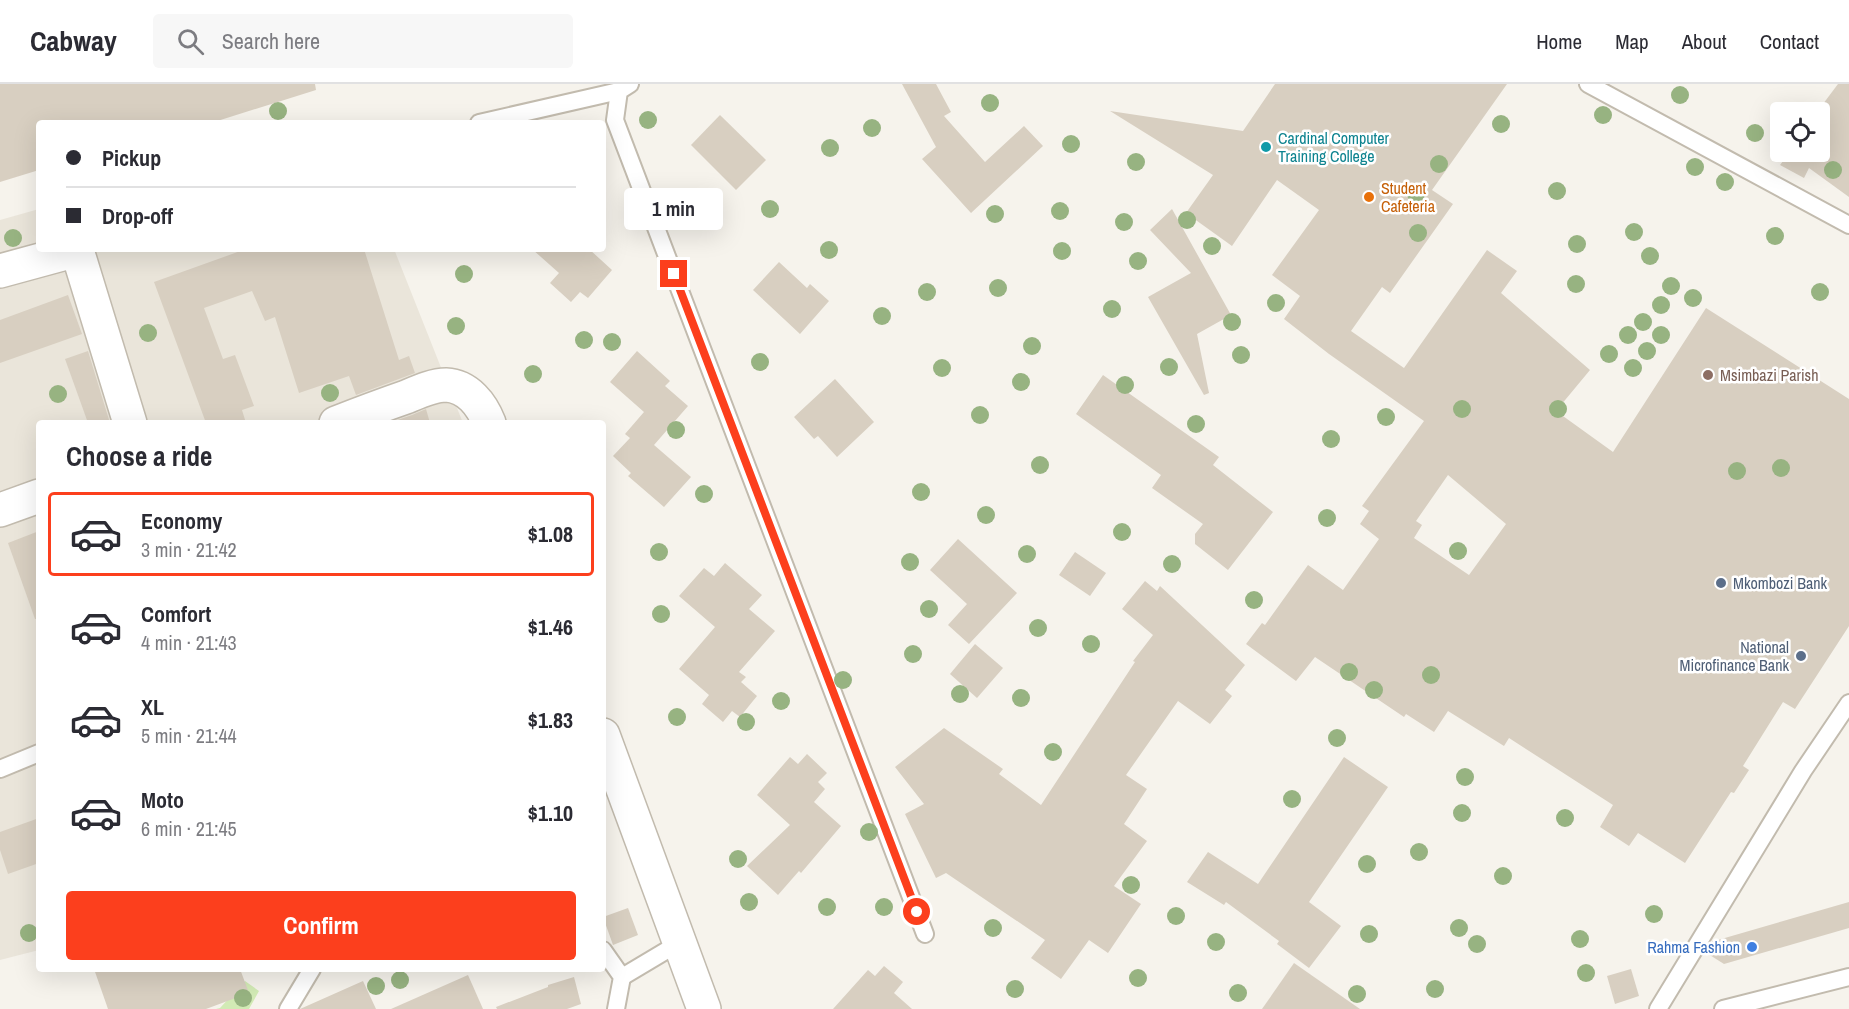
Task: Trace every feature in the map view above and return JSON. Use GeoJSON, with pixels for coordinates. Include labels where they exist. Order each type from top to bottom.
{"type":"FeatureCollection","features":[{"type":"Feature","properties":{"kind":"street"},"geometry":{"type":"LineString","coordinates":[[0,271],[71,252]]}},
{"type":"Feature","properties":{"kind":"street"},"geometry":{"type":"LineString","coordinates":[[80,252],[129,420]]}},
{"type":"Feature","properties":{"kind":"street"},"geometry":{"type":"LineString","coordinates":[[344,420],[429,388],[445,385],[459,387],[474,398],[485,412],[488,420]]}},
{"type":"Feature","properties":{"kind":"street"},"geometry":{"type":"LineString","coordinates":[[0,510],[36,497]]}},
{"type":"Feature","properties":{"kind":"street"},"geometry":{"type":"LineString","coordinates":[[606,743],[704,1009]]}},
{"type":"Feature","properties":{"kind":"lane"},"geometry":{"type":"LineString","coordinates":[[1588,84],[1849,225]]}},
{"type":"Feature","properties":{"kind":"lane"},"geometry":{"type":"LineString","coordinates":[[491,120],[624,88],[615,120],[925,934]]}},
{"type":"Feature","properties":{"kind":"lane"},"geometry":{"type":"LineString","coordinates":[[1659,1009],[1803,771],[1849,703]]}},
{"type":"Feature","properties":{"kind":"lane"},"geometry":{"type":"LineString","coordinates":[[0,769],[36,754]]}},
{"type":"Feature","properties":{"kind":"lane"},"geometry":{"type":"LineString","coordinates":[[622,977],[679,943]]}},
{"type":"Feature","properties":{"kind":"lane"},"geometry":{"type":"LineString","coordinates":[[606,954],[622,977],[616,1009]]}},
{"type":"Feature","properties":{"kind":"lane"},"geometry":{"type":"LineString","coordinates":[[288,1009],[310,972]]}},
{"type":"Feature","properties":{"kind":"lane"},"geometry":{"type":"LineString","coordinates":[[1723,1009],[1849,977]]}},
{"type":"Feature","properties":{"kind":"shaded area"},"geometry":{"type":"Polygon","coordinates":[[[36,210],[36,252],[395,252],[462,420],[36,420],[36,951],[0,960],[0,220],[36,210]]]}},
{"type":"Feature","properties":{"kind":"green space"},"geometry":{"type":"Polygon","coordinates":[[[245,981],[259,991],[249,1009],[216,1009],[220,1008],[245,981]]]}},
{"type":"Feature","properties":{"kind":"building"},"geometry":{"type":"Polygon","coordinates":[[[0,84],[315,84],[316,90],[221,120],[36,120],[36,171],[0,182],[0,84]]]}},
{"type":"Feature","properties":{"kind":"building"},"geometry":{"type":"Polygon","coordinates":[[[902,84],[936,84],[951,112],[944,116],[985,162],[1024,126],[1043,146],[971,213],[922,159],[936,147],[902,84]]]}},
{"type":"Feature","properties":{"kind":"building"},"geometry":{"type":"Polygon","coordinates":[[[1275,84],[1507,84],[1432,190],[1453,204],[1390,293],[1382,287],[1351,331],[1404,368],[1487,250],[1517,271],[1501,293],[1590,370],[1556,411],[1613,452],[1706,308],[1849,399],[1849,626],[1795,709],[1783,702],[1743,766],[1749,770],[1734,793],[1731,792],[1685,863],[1638,833],[1629,846],[1600,827],[1613,805],[1509,738],[1504,746],[1448,711],[1434,732],[1406,714],[1404,717],[1315,657],[1296,681],[1246,644],[1262,623],[1265,625],[1308,565],[1343,590],[1379,539],[1360,524],[1369,511],[1362,506],[1424,421],[1284,319],[1300,296],[1272,275],[1319,210],[1277,180],[1232,246],[1186,213],[1213,175],[1110,111],[1243,131],[1275,84]],[[1448,475],[1416,521],[1422,525],[1414,538],[1469,575],[1506,524],[1448,475]]]}},
{"type":"Feature","properties":{"kind":"building"},"geometry":{"type":"Polygon","coordinates":[[[1838,84],[1849,84],[1849,197],[1809,168],[1804,178],[1780,165],[1782,162],[1830,162],[1830,102],[1824,102],[1838,84]]]}},
{"type":"Feature","properties":{"kind":"building"},"geometry":{"type":"Polygon","coordinates":[[[720,115],[766,160],[736,190],[691,145],[720,115]]]}},
{"type":"Feature","properties":{"kind":"building"},"geometry":{"type":"Polygon","coordinates":[[[1172,209],[1231,315],[1197,334],[1209,393],[1204,395],[1148,297],[1191,273],[1150,230],[1172,209]]]}},
{"type":"Feature","properties":{"kind":"building"},"geometry":{"type":"Polygon","coordinates":[[[238,252],[365,252],[399,360],[409,356],[415,373],[356,395],[349,376],[299,393],[275,317],[265,321],[252,291],[204,308],[223,359],[235,355],[254,406],[242,410],[245,420],[205,420],[154,282],[238,252]]]}},
{"type":"Feature","properties":{"kind":"building"},"geometry":{"type":"Polygon","coordinates":[[[535,252],[592,252],[612,270],[588,298],[580,292],[571,302],[550,283],[559,273],[535,252]]]}},
{"type":"Feature","properties":{"kind":"building"},"geometry":{"type":"Polygon","coordinates":[[[779,262],[807,288],[810,284],[829,301],[800,334],[753,290],[779,262]]]}},
{"type":"Feature","properties":{"kind":"building"},"geometry":{"type":"Polygon","coordinates":[[[68,295],[82,334],[0,363],[0,320],[68,295]]]}},
{"type":"Feature","properties":{"kind":"building"},"geometry":{"type":"Polygon","coordinates":[[[88,351],[109,420],[87,420],[65,359],[88,351]]]}},
{"type":"Feature","properties":{"kind":"building"},"geometry":{"type":"Polygon","coordinates":[[[637,351],[670,381],[665,386],[688,406],[654,445],[691,477],[664,507],[628,476],[631,473],[613,456],[630,438],[625,434],[644,412],[610,382],[637,351]]]}},
{"type":"Feature","properties":{"kind":"building"},"geometry":{"type":"Polygon","coordinates":[[[1103,375],[1219,457],[1213,465],[1273,512],[1228,570],[1195,544],[1195,534],[1203,524],[1152,488],[1161,475],[1076,414],[1103,375]]]}},
{"type":"Feature","properties":{"kind":"building"},"geometry":{"type":"Polygon","coordinates":[[[835,379],[874,422],[837,457],[818,436],[814,439],[794,417],[835,379]]]}},
{"type":"Feature","properties":{"kind":"building"},"geometry":{"type":"Polygon","coordinates":[[[426,409],[429,420],[398,420],[426,409]]]}},
{"type":"Feature","properties":{"kind":"building"},"geometry":{"type":"Polygon","coordinates":[[[36,532],[36,619],[35,619],[8,543],[36,532]]]}},
{"type":"Feature","properties":{"kind":"building"},"geometry":{"type":"Polygon","coordinates":[[[958,539],[1017,593],[969,644],[948,625],[967,604],[930,570],[958,539]]]}},
{"type":"Feature","properties":{"kind":"building"},"geometry":{"type":"Polygon","coordinates":[[[1075,552],[1106,573],[1090,596],[1059,575],[1075,552]]]}},
{"type":"Feature","properties":{"kind":"building"},"geometry":{"type":"Polygon","coordinates":[[[725,563],[762,595],[749,609],[775,631],[739,672],[746,677],[741,682],[757,696],[740,717],[732,711],[723,722],[702,704],[709,695],[679,669],[715,627],[679,596],[704,568],[714,576],[725,563]]]}},
{"type":"Feature","properties":{"kind":"building"},"geometry":{"type":"Polygon","coordinates":[[[1145,581],[1157,591],[1160,586],[1245,665],[1225,690],[1232,696],[1210,724],[1178,701],[1126,775],[1147,789],[1124,824],[1147,841],[1114,886],[1141,904],[1108,953],[1089,940],[1061,979],[1031,958],[1045,940],[946,873],[936,878],[905,814],[924,804],[895,767],[944,728],[1003,769],[999,774],[1041,805],[1135,662],[1133,661],[1153,635],[1122,609],[1145,581]]]}},
{"type":"Feature","properties":{"kind":"building"},"geometry":{"type":"Polygon","coordinates":[[[975,644],[1003,668],[977,698],[950,674],[975,644]]]}},
{"type":"Feature","properties":{"kind":"building"},"geometry":{"type":"Polygon","coordinates":[[[807,754],[827,773],[818,782],[825,789],[814,802],[841,826],[801,873],[799,871],[778,895],[747,866],[790,825],[757,795],[790,757],[798,764],[807,754]]]}},
{"type":"Feature","properties":{"kind":"building"},"geometry":{"type":"Polygon","coordinates":[[[1344,757],[1388,787],[1309,902],[1341,926],[1309,968],[1277,944],[1279,941],[1226,902],[1224,905],[1187,882],[1208,852],[1258,884],[1344,757]]]}},
{"type":"Feature","properties":{"kind":"building"},"geometry":{"type":"Polygon","coordinates":[[[36,819],[36,864],[8,874],[0,850],[0,832],[36,819]]]}},
{"type":"Feature","properties":{"kind":"building"},"geometry":{"type":"Polygon","coordinates":[[[1849,902],[1849,928],[1724,964],[1705,952],[1711,942],[1849,902]]]}},
{"type":"Feature","properties":{"kind":"building"},"geometry":{"type":"Polygon","coordinates":[[[628,908],[638,935],[613,945],[606,925],[606,916],[628,908]]]}},
{"type":"Feature","properties":{"kind":"building"},"geometry":{"type":"Polygon","coordinates":[[[1294,963],[1360,1009],[1262,1009],[1294,963]]]}},
{"type":"Feature","properties":{"kind":"building"},"geometry":{"type":"Polygon","coordinates":[[[884,966],[903,982],[894,993],[912,1009],[833,1009],[868,970],[875,976],[884,966]]]}},
{"type":"Feature","properties":{"kind":"building"},"geometry":{"type":"Polygon","coordinates":[[[1631,969],[1639,996],[1615,1004],[1607,976],[1631,969]]]}},
{"type":"Feature","properties":{"kind":"building"},"geometry":{"type":"Polygon","coordinates":[[[95,972],[241,972],[249,993],[206,1009],[108,1009],[95,972]]]}},
{"type":"Feature","properties":{"kind":"building"},"geometry":{"type":"Polygon","coordinates":[[[468,975],[483,1009],[391,1009],[468,975]]]}},
{"type":"Feature","properties":{"kind":"building"},"geometry":{"type":"Polygon","coordinates":[[[574,977],[581,1004],[567,1009],[497,1009],[496,1007],[548,987],[548,985],[574,977]]]}},
{"type":"Feature","properties":{"kind":"building"},"geometry":{"type":"Polygon","coordinates":[[[363,981],[376,1009],[300,1009],[363,981]]]}},
{"type":"Feature","properties":{"kind":"place","name":"Cardinal Computer Training College"},"geometry":{"type":"Point","coordinates":[1266,147]}},
{"type":"Feature","properties":{"kind":"place","name":"Student Cafeteria"},"geometry":{"type":"Point","coordinates":[1369,197]}},
{"type":"Feature","properties":{"kind":"place","name":"Msimbazi Parish"},"geometry":{"type":"Point","coordinates":[1708,375]}},
{"type":"Feature","properties":{"kind":"place","name":"Mkombozi Bank"},"geometry":{"type":"Point","coordinates":[1721,583]}},
{"type":"Feature","properties":{"kind":"place","name":"National Microfinance Bank"},"geometry":{"type":"Point","coordinates":[1801,656]}},
{"type":"Feature","properties":{"kind":"place","name":"Rahma Fashion"},"geometry":{"type":"Point","coordinates":[1752,947]}},
{"type":"Feature","properties":{"kind":"route"},"geometry":{"type":"LineString","coordinates":[[674,274],[917,912]]}}]}
